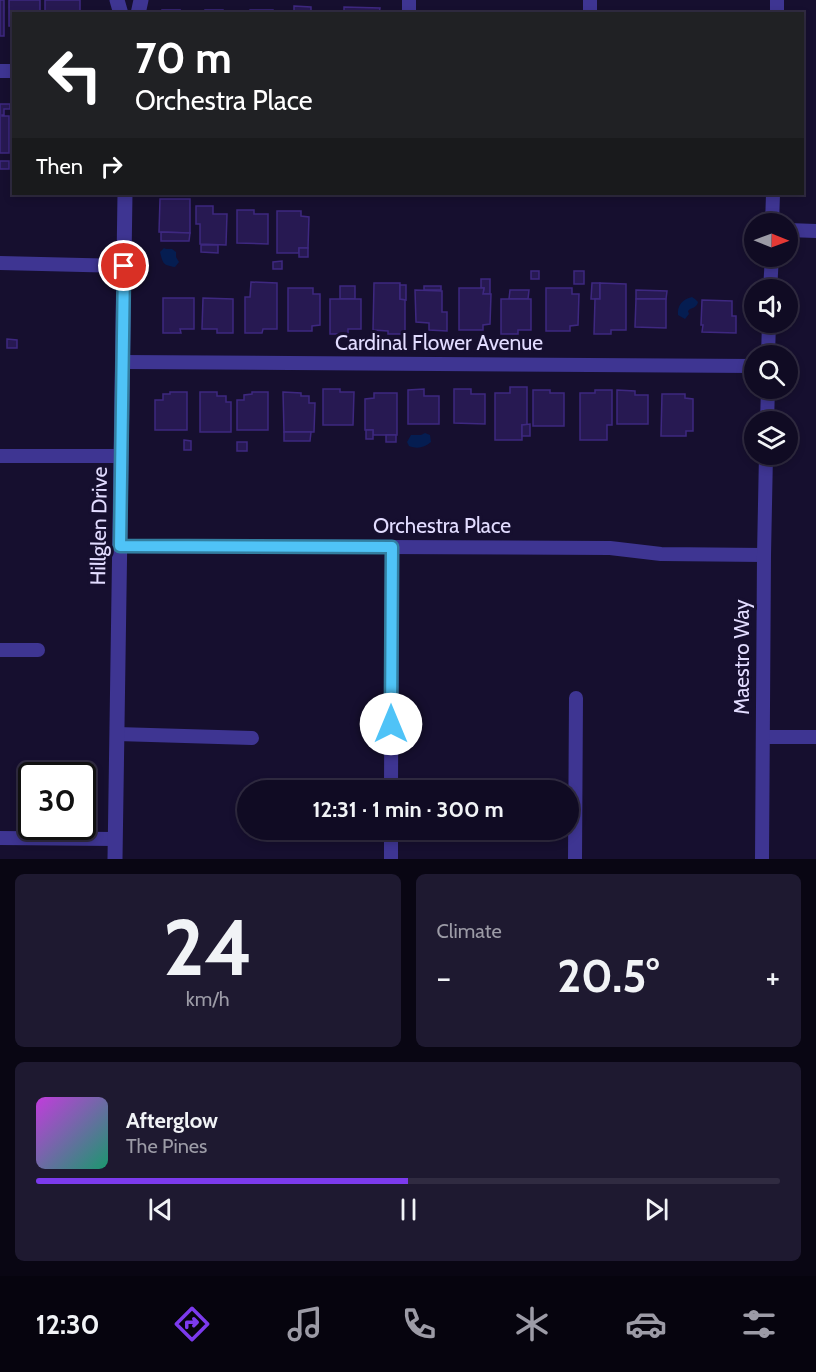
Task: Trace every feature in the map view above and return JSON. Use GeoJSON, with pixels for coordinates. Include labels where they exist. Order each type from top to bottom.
{"type":"FeatureCollection","features":[{"type":"Feature","properties":{"kind":"street","name":"Hillglen Drive"},"geometry":{"type":"LineString","coordinates":[[115,859],[125,195]]}},
{"type":"Feature","properties":{"kind":"street"},"geometry":{"type":"LineString","coordinates":[[772,213],[773,195]]}},
{"type":"Feature","properties":{"kind":"street"},"geometry":{"type":"LineString","coordinates":[[798,230],[816,231]]}},
{"type":"Feature","properties":{"kind":"street"},"geometry":{"type":"LineString","coordinates":[[0,263],[124,266]]}},
{"type":"Feature","properties":{"kind":"street","name":"Cardinal Flower Avenue"},"geometry":{"type":"LineString","coordinates":[[123,362],[744,366]]}},
{"type":"Feature","properties":{"kind":"street"},"geometry":{"type":"LineString","coordinates":[[0,456],[121,456]]}},
{"type":"Feature","properties":{"kind":"street","name":"Maestro Way"},"geometry":{"type":"LineString","coordinates":[[762,859],[766,465]]}},
{"type":"Feature","properties":{"kind":"street","name":"Orchestra Place"},"geometry":{"type":"LineString","coordinates":[[120,546],[610,548],[661,554],[764,555]]}},
{"type":"Feature","properties":{"kind":"street"},"geometry":{"type":"LineString","coordinates":[[391,780],[392,547]]}},
{"type":"Feature","properties":{"kind":"street"},"geometry":{"type":"LineString","coordinates":[[0,650],[38,650]]}},
{"type":"Feature","properties":{"kind":"street"},"geometry":{"type":"LineString","coordinates":[[575,859],[576,698]]}},
{"type":"Feature","properties":{"kind":"street"},"geometry":{"type":"LineString","coordinates":[[117,735],[252,738]]}},
{"type":"Feature","properties":{"kind":"street"},"geometry":{"type":"LineString","coordinates":[[763,737],[816,737]]}},
{"type":"Feature","properties":{"kind":"street"},"geometry":{"type":"LineString","coordinates":[[0,838],[115,838]]}},
{"type":"Feature","properties":{"kind":"street"},"geometry":{"type":"LineString","coordinates":[[391,840],[391,859]]}},
{"type":"Feature","properties":{"kind":"water"},"geometry":{"type":"Polygon","coordinates":[[[164,248],[176,252],[179,262],[175,267],[166,265],[163,261],[160,252],[164,248]]]}},
{"type":"Feature","properties":{"kind":"water"},"geometry":{"type":"Polygon","coordinates":[[[692,297],[698,302],[688,311],[689,314],[685,319],[678,315],[678,308],[683,301],[692,297]]]}},
{"type":"Feature","properties":{"kind":"water"},"geometry":{"type":"Polygon","coordinates":[[[425,433],[430,435],[431,442],[426,446],[409,446],[407,442],[411,435],[425,433]]]}},
{"type":"Feature","properties":{"kind":"building"},"geometry":{"type":"Polygon","coordinates":[[[0,0],[4,0],[4,36],[0,36],[0,0]]]}},
{"type":"Feature","properties":{"kind":"building"},"geometry":{"type":"Polygon","coordinates":[[[9,0],[40,0],[40,12],[12,12],[12,26],[9,26],[9,0]]]}},
{"type":"Feature","properties":{"kind":"building"},"geometry":{"type":"Polygon","coordinates":[[[45,0],[80,0],[80,12],[45,12],[45,0]]]}},
{"type":"Feature","properties":{"kind":"building"},"geometry":{"type":"Polygon","coordinates":[[[294,6],[311,7],[311,12],[279,12],[294,11],[294,6]]]}},
{"type":"Feature","properties":{"kind":"building"},"geometry":{"type":"Polygon","coordinates":[[[344,7],[380,8],[379,12],[344,12],[344,7]]]}},
{"type":"Feature","properties":{"kind":"building"},"geometry":{"type":"Polygon","coordinates":[[[162,10],[180,10],[180,12],[162,12],[162,10]]]}},
{"type":"Feature","properties":{"kind":"building"},"geometry":{"type":"Polygon","coordinates":[[[205,10],[223,10],[223,12],[205,12],[205,10]]]}},
{"type":"Feature","properties":{"kind":"building"},"geometry":{"type":"Polygon","coordinates":[[[250,10],[273,10],[273,12],[250,12],[250,10]]]}},
{"type":"Feature","properties":{"kind":"building"},"geometry":{"type":"Polygon","coordinates":[[[0,104],[10,104],[10,109],[4,109],[4,115],[2,115],[9,116],[9,153],[0,153],[0,104]]]}},
{"type":"Feature","properties":{"kind":"building"},"geometry":{"type":"Polygon","coordinates":[[[0,161],[9,161],[9,169],[0,169],[0,161]]]}},
{"type":"Feature","properties":{"kind":"building"},"geometry":{"type":"Polygon","coordinates":[[[160,199],[190,199],[190,233],[159,232],[160,199]]]}},
{"type":"Feature","properties":{"kind":"building"},"geometry":{"type":"Polygon","coordinates":[[[196,206],[213,206],[213,214],[227,214],[226,245],[200,244],[200,224],[196,224],[196,206]]]}},
{"type":"Feature","properties":{"kind":"building"},"geometry":{"type":"Polygon","coordinates":[[[237,210],[254,210],[254,214],[268,214],[268,244],[237,243],[237,210]]]}},
{"type":"Feature","properties":{"kind":"building"},"geometry":{"type":"Polygon","coordinates":[[[277,211],[301,211],[301,216],[309,217],[308,248],[299,248],[299,253],[277,253],[277,211]]]}},
{"type":"Feature","properties":{"kind":"building"},"geometry":{"type":"Polygon","coordinates":[[[161,232],[190,233],[189,241],[161,241],[161,232]]]}},
{"type":"Feature","properties":{"kind":"building"},"geometry":{"type":"Polygon","coordinates":[[[201,245],[218,245],[218,253],[201,252],[201,245]]]}},
{"type":"Feature","properties":{"kind":"building"},"geometry":{"type":"Polygon","coordinates":[[[299,248],[308,248],[308,257],[299,257],[299,248]]]}},
{"type":"Feature","properties":{"kind":"building"},"geometry":{"type":"Polygon","coordinates":[[[282,261],[282,269],[273,269],[273,262],[282,261]]]}},
{"type":"Feature","properties":{"kind":"building"},"geometry":{"type":"Polygon","coordinates":[[[531,271],[539,271],[539,279],[531,279],[531,271]]]}},
{"type":"Feature","properties":{"kind":"building"},"geometry":{"type":"Polygon","coordinates":[[[574,271],[584,271],[584,284],[574,284],[574,271]]]}},
{"type":"Feature","properties":{"kind":"building"},"geometry":{"type":"Polygon","coordinates":[[[481,279],[490,279],[490,294],[483,294],[481,279]]]}},
{"type":"Feature","properties":{"kind":"building"},"geometry":{"type":"Polygon","coordinates":[[[251,282],[277,283],[277,329],[263,329],[262,333],[245,333],[245,297],[250,297],[251,282]]]}},
{"type":"Feature","properties":{"kind":"building"},"geometry":{"type":"Polygon","coordinates":[[[374,283],[400,283],[400,299],[405,299],[405,334],[388,334],[388,331],[373,330],[374,283]]]}},
{"type":"Feature","properties":{"kind":"building"},"geometry":{"type":"Polygon","coordinates":[[[592,283],[600,283],[600,299],[591,299],[592,283]]]}},
{"type":"Feature","properties":{"kind":"building"},"geometry":{"type":"Polygon","coordinates":[[[600,283],[626,284],[626,330],[611,330],[611,334],[594,334],[595,299],[600,299],[600,283]]]}},
{"type":"Feature","properties":{"kind":"building"},"geometry":{"type":"Polygon","coordinates":[[[400,285],[406,285],[406,300],[400,299],[400,285]]]}},
{"type":"Feature","properties":{"kind":"building"},"geometry":{"type":"Polygon","coordinates":[[[340,286],[355,286],[355,299],[340,299],[340,286]]]}},
{"type":"Feature","properties":{"kind":"building"},"geometry":{"type":"Polygon","coordinates":[[[424,286],[441,286],[441,290],[424,290],[424,286]]]}},
{"type":"Feature","properties":{"kind":"building"},"geometry":{"type":"Polygon","coordinates":[[[288,288],[313,288],[313,294],[320,294],[320,325],[312,326],[312,331],[288,331],[288,288]]]}},
{"type":"Feature","properties":{"kind":"building"},"geometry":{"type":"Polygon","coordinates":[[[459,288],[484,288],[483,294],[491,294],[490,324],[483,325],[483,330],[459,330],[459,288]]]}},
{"type":"Feature","properties":{"kind":"building"},"geometry":{"type":"Polygon","coordinates":[[[546,288],[572,288],[572,294],[579,294],[578,325],[570,326],[570,331],[546,331],[546,288]]]}},
{"type":"Feature","properties":{"kind":"building"},"geometry":{"type":"Polygon","coordinates":[[[415,290],[442,291],[442,312],[447,312],[447,331],[429,330],[429,323],[416,322],[415,290]]]}},
{"type":"Feature","properties":{"kind":"building"},"geometry":{"type":"Polygon","coordinates":[[[510,290],[529,290],[528,299],[509,299],[510,290]]]}},
{"type":"Feature","properties":{"kind":"building"},"geometry":{"type":"Polygon","coordinates":[[[636,290],[667,291],[666,299],[636,299],[636,290]]]}},
{"type":"Feature","properties":{"kind":"building"},"geometry":{"type":"Polygon","coordinates":[[[163,298],[194,298],[194,329],[180,329],[181,333],[163,333],[163,298]]]}},
{"type":"Feature","properties":{"kind":"building"},"geometry":{"type":"Polygon","coordinates":[[[203,298],[233,299],[233,333],[217,333],[217,329],[202,329],[203,298]]]}},
{"type":"Feature","properties":{"kind":"building"},"geometry":{"type":"Polygon","coordinates":[[[330,299],[361,299],[361,329],[348,329],[348,334],[330,334],[330,299]]]}},
{"type":"Feature","properties":{"kind":"building"},"geometry":{"type":"Polygon","coordinates":[[[501,299],[531,299],[531,330],[518,330],[518,334],[501,334],[501,299]]]}},
{"type":"Feature","properties":{"kind":"building"},"geometry":{"type":"Polygon","coordinates":[[[636,299],[666,299],[666,328],[635,327],[636,299]]]}},
{"type":"Feature","properties":{"kind":"building"},"geometry":{"type":"Polygon","coordinates":[[[702,300],[732,301],[732,316],[736,316],[736,333],[702,332],[702,300]]]}},
{"type":"Feature","properties":{"kind":"building"},"geometry":{"type":"Polygon","coordinates":[[[7,339],[17,340],[17,348],[7,348],[7,339]]]}},
{"type":"Feature","properties":{"kind":"building"},"geometry":{"type":"Polygon","coordinates":[[[510,387],[527,387],[527,425],[522,425],[522,440],[495,440],[495,393],[510,393],[510,387]]]}},
{"type":"Feature","properties":{"kind":"building"},"geometry":{"type":"Polygon","coordinates":[[[323,389],[354,392],[353,425],[323,425],[323,389]]]}},
{"type":"Feature","properties":{"kind":"building"},"geometry":{"type":"Polygon","coordinates":[[[424,389],[424,396],[439,396],[439,424],[408,424],[408,390],[424,389]]]}},
{"type":"Feature","properties":{"kind":"building"},"geometry":{"type":"Polygon","coordinates":[[[454,389],[471,389],[471,394],[485,394],[485,424],[454,423],[454,389]]]}},
{"type":"Feature","properties":{"kind":"building"},"geometry":{"type":"Polygon","coordinates":[[[533,390],[564,393],[564,426],[533,426],[533,390]]]}},
{"type":"Feature","properties":{"kind":"building"},"geometry":{"type":"Polygon","coordinates":[[[595,390],[612,390],[612,425],[607,425],[607,440],[580,440],[580,393],[595,393],[595,390]]]}},
{"type":"Feature","properties":{"kind":"building"},"geometry":{"type":"Polygon","coordinates":[[[617,390],[635,391],[635,395],[648,395],[648,424],[617,424],[617,390]]]}},
{"type":"Feature","properties":{"kind":"building"},"geometry":{"type":"Polygon","coordinates":[[[170,392],[187,392],[187,430],[155,430],[155,400],[163,400],[163,394],[170,394],[170,392]]]}},
{"type":"Feature","properties":{"kind":"building"},"geometry":{"type":"Polygon","coordinates":[[[200,392],[217,392],[217,396],[226,396],[226,402],[231,402],[231,432],[200,432],[200,392]]]}},
{"type":"Feature","properties":{"kind":"building"},"geometry":{"type":"Polygon","coordinates":[[[252,392],[268,392],[268,430],[237,430],[237,400],[244,400],[244,395],[252,394],[252,392]]]}},
{"type":"Feature","properties":{"kind":"building"},"geometry":{"type":"Polygon","coordinates":[[[283,392],[301,393],[301,396],[309,396],[309,403],[315,403],[314,432],[284,432],[283,392]]]}},
{"type":"Feature","properties":{"kind":"building"},"geometry":{"type":"Polygon","coordinates":[[[374,393],[397,393],[397,435],[373,435],[373,430],[365,430],[365,399],[374,398],[374,393]]]}},
{"type":"Feature","properties":{"kind":"building"},"geometry":{"type":"Polygon","coordinates":[[[662,394],[685,394],[685,398],[693,399],[693,431],[686,431],[686,436],[661,436],[662,394]]]}},
{"type":"Feature","properties":{"kind":"building"},"geometry":{"type":"Polygon","coordinates":[[[530,424],[530,436],[522,436],[522,425],[530,424]]]}},
{"type":"Feature","properties":{"kind":"building"},"geometry":{"type":"Polygon","coordinates":[[[366,430],[373,430],[373,439],[366,439],[366,430]]]}},
{"type":"Feature","properties":{"kind":"building"},"geometry":{"type":"Polygon","coordinates":[[[284,432],[311,432],[310,441],[284,441],[284,432]]]}},
{"type":"Feature","properties":{"kind":"building"},"geometry":{"type":"Polygon","coordinates":[[[386,435],[396,435],[396,442],[386,442],[386,435]]]}},
{"type":"Feature","properties":{"kind":"building"},"geometry":{"type":"Polygon","coordinates":[[[184,440],[191,441],[191,450],[184,450],[184,440]]]}},
{"type":"Feature","properties":{"kind":"building"},"geometry":{"type":"Polygon","coordinates":[[[237,442],[247,442],[247,451],[237,451],[237,442]]]}},
{"type":"Feature","properties":{"kind":"route"},"geometry":{"type":"LineString","coordinates":[[124,266],[120,546],[392,547],[391,724]]}}]}
